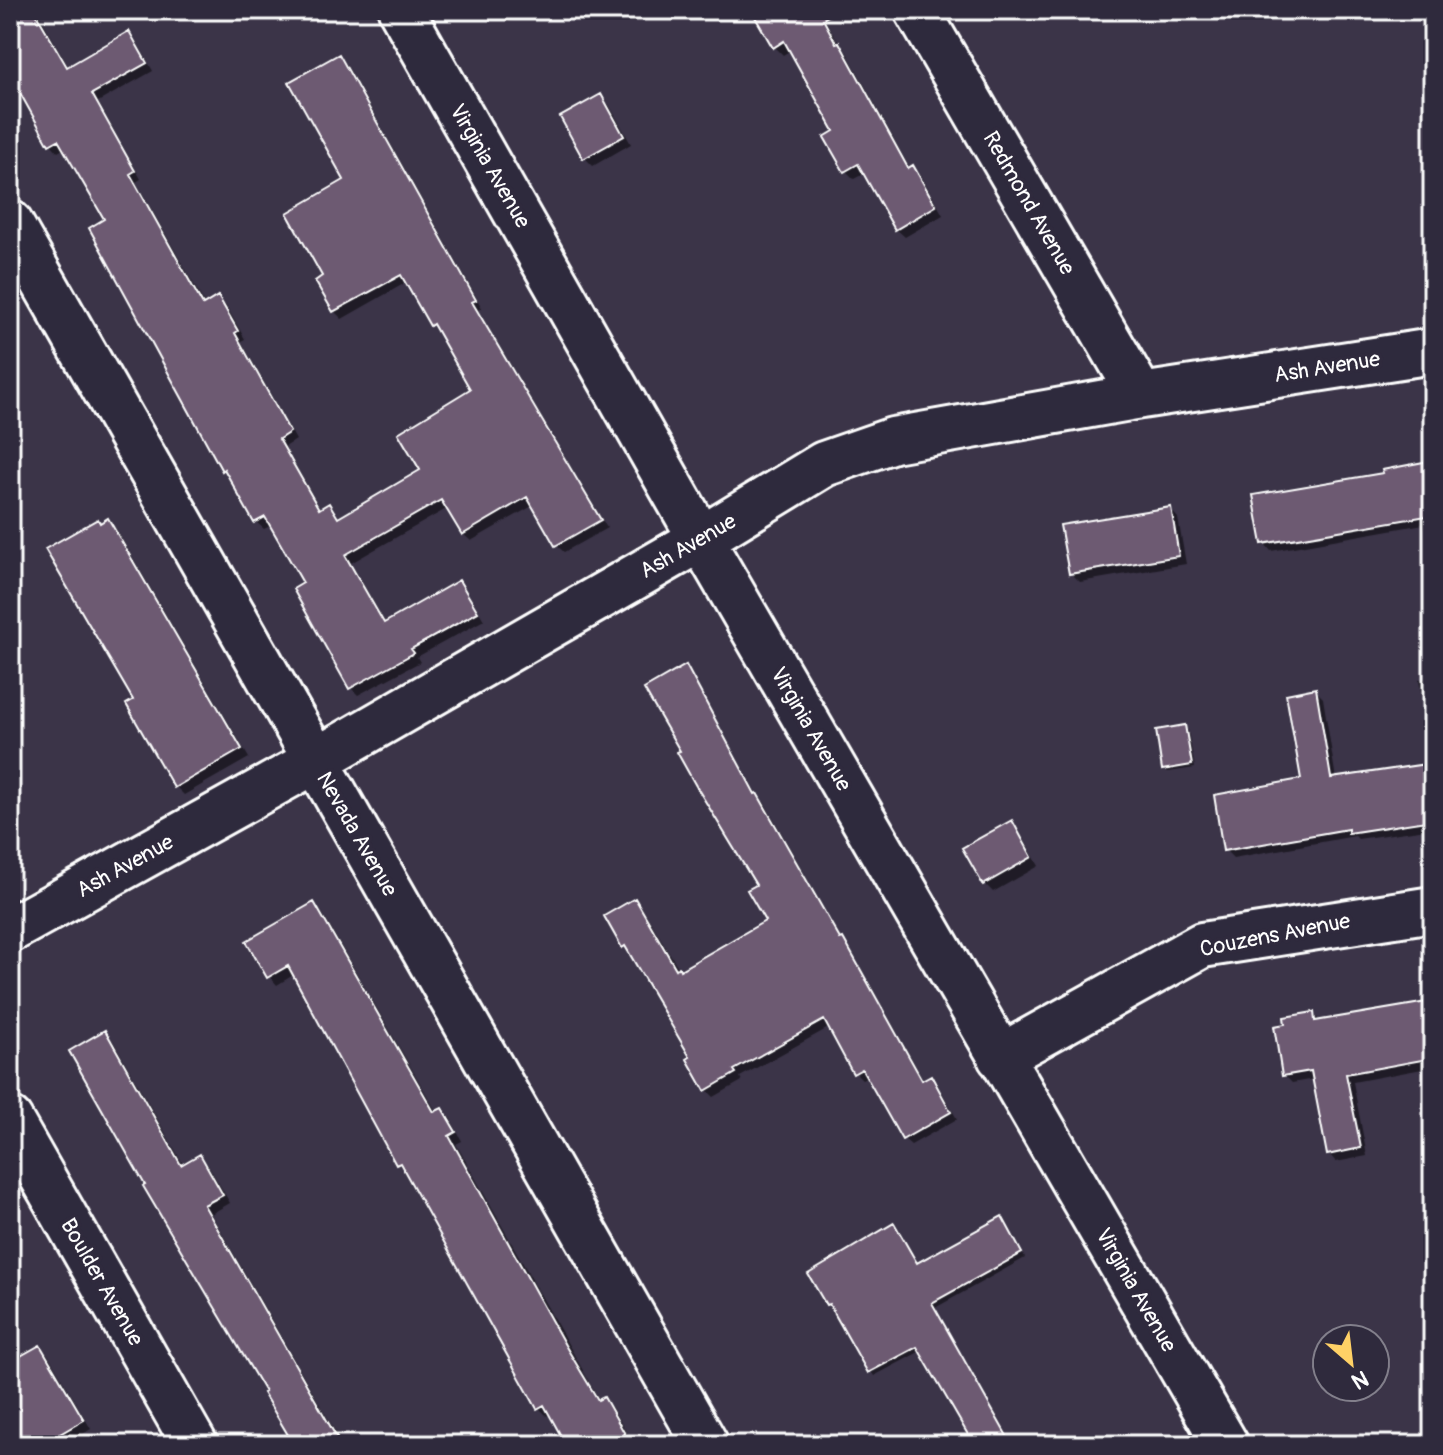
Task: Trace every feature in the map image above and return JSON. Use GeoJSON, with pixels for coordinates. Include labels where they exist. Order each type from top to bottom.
{"type":"FeatureCollection","features":[{"type":"Feature","properties":{"kind":"street","name":"Virginia Avenue"},"geometry":{"type":"LineString","coordinates":[[401,10],[701,539],[1226,1445]]}},
{"type":"Feature","properties":{"kind":"street","name":"Redmond Avenue"},"geometry":{"type":"LineString","coordinates":[[917,10],[1141,396]]}},
{"type":"Feature","properties":{"kind":"street","name":"Nevada Avenue"},"geometry":{"type":"LineString","coordinates":[[10,223],[706,1445]]}},
{"type":"Feature","properties":{"kind":"street","name":"Ash Avenue"},"geometry":{"type":"LineString","coordinates":[[10,930],[315,761],[701,539],[824,464],[893,440],[1141,396],[1433,351]]}},
{"type":"Feature","properties":{"kind":"street","name":"Couzens Avenue"},"geometry":{"type":"LineString","coordinates":[[1000,1057],[1202,945],[1433,909]]}},
{"type":"Feature","properties":{"kind":"street","name":"Boulder Avenue"},"geometry":{"type":"LineString","coordinates":[[10,1120],[195,1445]]}},
{"type":"Feature","properties":{"kind":"building"},"geometry":{"type":"Polygon","coordinates":[[[10,10],[34,10],[67,67],[129,31],[147,63],[92,94],[135,171],[130,174],[203,305],[218,296],[238,331],[235,333],[290,432],[279,439],[319,509],[329,503],[338,518],[420,470],[398,433],[470,389],[401,275],[333,312],[315,281],[322,276],[287,213],[344,180],[289,82],[339,54],[476,300],[472,302],[601,520],[555,546],[527,497],[462,535],[441,500],[345,555],[384,623],[459,580],[478,612],[411,649],[414,653],[349,689],[293,589],[303,583],[265,517],[254,523],[224,469],[222,471],[89,228],[104,219],[58,140],[49,145],[10,75],[10,10]]]}},
{"type":"Feature","properties":{"kind":"building"},"geometry":{"type":"Polygon","coordinates":[[[751,10],[839,10],[823,19],[836,43],[839,42],[908,168],[913,165],[936,206],[895,230],[858,164],[844,172],[824,137],[834,131],[784,41],[773,48],[751,10]]]}},
{"type":"Feature","properties":{"kind":"building"},"geometry":{"type":"Polygon","coordinates":[[[601,94],[624,136],[583,159],[560,117],[601,94]]]}},
{"type":"Feature","properties":{"kind":"building"},"geometry":{"type":"Polygon","coordinates":[[[1429,461],[1433,515],[1262,544],[1253,495],[1383,473],[1382,470],[1429,461]]]}},
{"type":"Feature","properties":{"kind":"building"},"geometry":{"type":"Polygon","coordinates":[[[1171,507],[1179,556],[1069,574],[1060,525],[1171,507]]]}},
{"type":"Feature","properties":{"kind":"building"},"geometry":{"type":"Polygon","coordinates":[[[108,518],[242,749],[174,788],[126,704],[133,700],[45,549],[98,519],[100,523],[108,518]]]}},
{"type":"Feature","properties":{"kind":"building"},"geometry":{"type":"Polygon","coordinates":[[[686,665],[755,794],[840,939],[843,938],[922,1080],[931,1075],[951,1112],[902,1140],[862,1069],[853,1074],[824,1020],[734,1070],[736,1073],[705,1091],[687,1059],[690,1057],[604,916],[635,898],[676,969],[679,967],[680,970],[765,921],[747,890],[756,885],[696,786],[677,752],[680,751],[644,689],[686,665]]]}},
{"type":"Feature","properties":{"kind":"building"},"geometry":{"type":"Polygon","coordinates":[[[1316,688],[1331,778],[1433,763],[1433,820],[1348,833],[1348,829],[1223,851],[1214,795],[1301,779],[1286,694],[1316,688]]]}},
{"type":"Feature","properties":{"kind":"building"},"geometry":{"type":"Polygon","coordinates":[[[1185,725],[1192,765],[1162,770],[1156,730],[1185,725]]]}},
{"type":"Feature","properties":{"kind":"building"},"geometry":{"type":"Polygon","coordinates":[[[1012,820],[1032,857],[983,885],[962,848],[1012,820]]]}},
{"type":"Feature","properties":{"kind":"building"},"geometry":{"type":"Polygon","coordinates":[[[314,902],[434,1112],[442,1108],[456,1132],[449,1136],[565,1345],[598,1400],[604,1397],[625,1434],[605,1445],[566,1445],[544,1405],[537,1409],[400,1163],[396,1165],[288,966],[267,978],[246,941],[314,902]]]}},
{"type":"Feature","properties":{"kind":"building"},"geometry":{"type":"Polygon","coordinates":[[[1433,1001],[1433,1058],[1346,1074],[1361,1148],[1327,1155],[1311,1071],[1282,1076],[1274,1026],[1285,1024],[1284,1017],[1314,1012],[1315,1021],[1433,1001]]]}},
{"type":"Feature","properties":{"kind":"building"},"geometry":{"type":"Polygon","coordinates":[[[105,1030],[181,1165],[200,1154],[223,1195],[204,1205],[341,1445],[294,1445],[143,1186],[69,1051],[105,1030]]]}},
{"type":"Feature","properties":{"kind":"building"},"geometry":{"type":"Polygon","coordinates":[[[1002,1216],[1022,1253],[932,1303],[1012,1445],[974,1445],[917,1347],[868,1373],[829,1304],[826,1305],[808,1274],[894,1223],[917,1263],[1002,1216]]]}},
{"type":"Feature","properties":{"kind":"building"},"geometry":{"type":"Polygon","coordinates":[[[40,1345],[84,1420],[41,1445],[10,1445],[10,1362],[40,1345]]]}}]}
